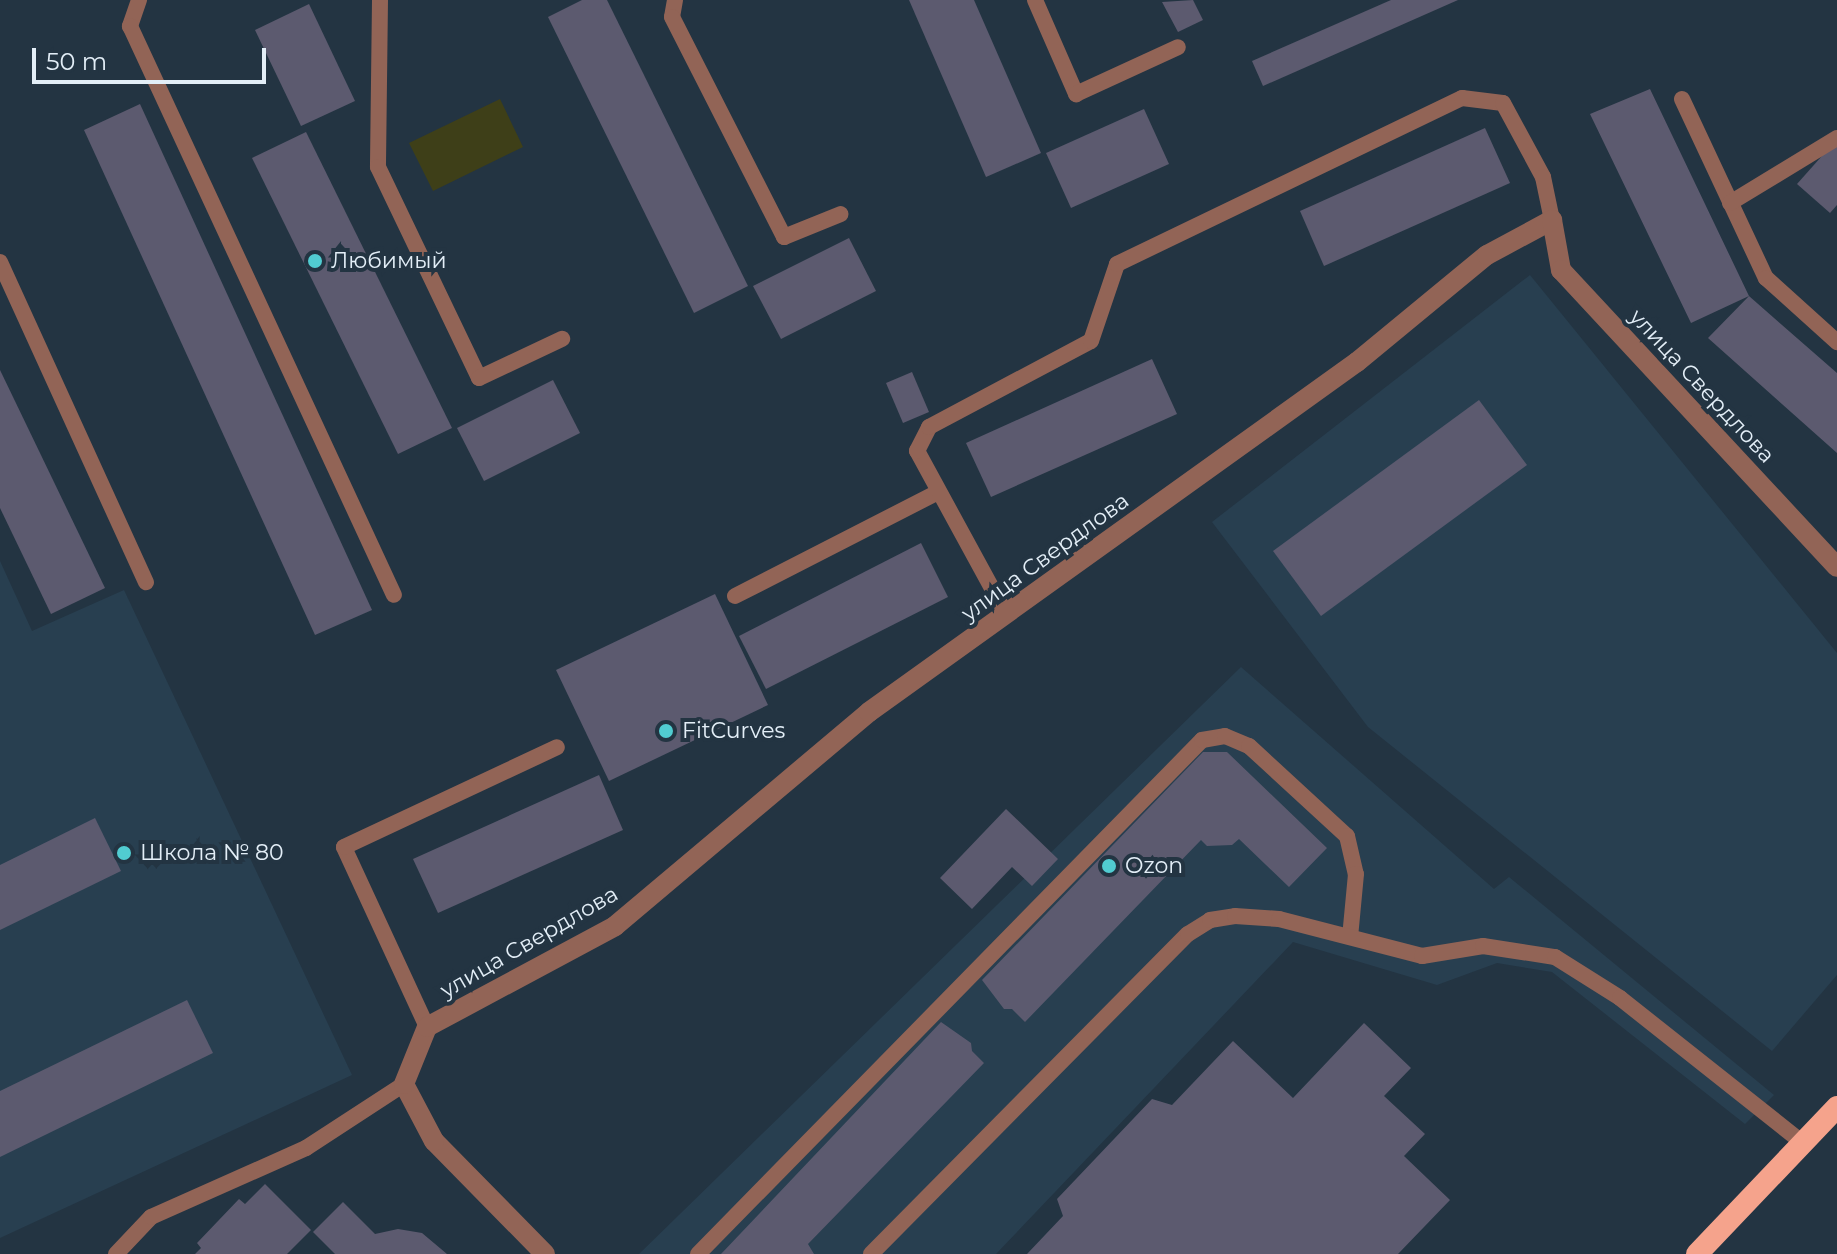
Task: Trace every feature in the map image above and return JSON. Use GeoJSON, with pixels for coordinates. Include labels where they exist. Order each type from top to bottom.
{"type":"FeatureCollection","features":[{"type":"Feature","properties":{"kind":"highway"},"geometry":{"type":"LineString","coordinates":[[1697,1254],[1837,1107]]}},
{"type":"Feature","properties":{"kind":"street","name":"улица Свердлова"},"geometry":{"type":"LineString","coordinates":[[404,1084],[427,1027],[615,926],[869,712],[1357,362],[1487,255],[1552,220],[1561,270],[1837,567]]}},
{"type":"Feature","properties":{"kind":"street"},"geometry":{"type":"LineString","coordinates":[[404,1084],[434,1141],[545,1254]]}},
{"type":"Feature","properties":{"kind":"lane"},"geometry":{"type":"LineString","coordinates":[[139,0],[130,26],[394,595]]}},
{"type":"Feature","properties":{"kind":"lane"},"geometry":{"type":"LineString","coordinates":[[380,0],[378,167],[479,378],[562,339]]}},
{"type":"Feature","properties":{"kind":"lane"},"geometry":{"type":"LineString","coordinates":[[675,0],[672,17],[784,237],[841,214]]}},
{"type":"Feature","properties":{"kind":"lane"},"geometry":{"type":"LineString","coordinates":[[1035,0],[1076,94],[1178,47]]}},
{"type":"Feature","properties":{"kind":"lane"},"geometry":{"type":"LineString","coordinates":[[1006,614],[917,451],[929,427],[1091,341],[1117,264],[1462,98],[1503,103],[1543,177],[1552,220]]}},
{"type":"Feature","properties":{"kind":"lane"},"geometry":{"type":"LineString","coordinates":[[1682,99],[1766,278],[1837,342]]}},
{"type":"Feature","properties":{"kind":"lane"},"geometry":{"type":"LineString","coordinates":[[1730,203],[1837,138]]}},
{"type":"Feature","properties":{"kind":"lane"},"geometry":{"type":"LineString","coordinates":[[0,262],[146,582]]}},
{"type":"Feature","properties":{"kind":"lane"},"geometry":{"type":"LineString","coordinates":[[735,596],[938,492]]}},
{"type":"Feature","properties":{"kind":"lane"},"geometry":{"type":"LineString","coordinates":[[698,1254],[1202,740],[1225,736],[1249,746],[1347,836],[1356,874],[1350,937]]}},
{"type":"Feature","properties":{"kind":"lane"},"geometry":{"type":"LineString","coordinates":[[427,1027],[344,847],[557,747]]}},
{"type":"Feature","properties":{"kind":"lane"},"geometry":{"type":"LineString","coordinates":[[871,1254],[1188,934],[1210,920],[1235,916],[1279,919],[1422,956],[1483,946],[1555,957],[1620,998],[1803,1143]]}},
{"type":"Feature","properties":{"kind":"lane"},"geometry":{"type":"LineString","coordinates":[[116,1254],[151,1217],[306,1148],[404,1084]]}},
{"type":"Feature","properties":{"kind":"shaded area"},"geometry":{"type":"Polygon","coordinates":[[[500,99],[523,147],[433,191],[409,143],[500,99]]]}},
{"type":"Feature","properties":{"kind":"shaded area"},"geometry":{"type":"Polygon","coordinates":[[[1530,275],[1837,653],[1837,975],[1772,1051],[1368,727],[1212,522],[1530,275]]]}},
{"type":"Feature","properties":{"kind":"shaded area","name":"Школа № 80"},"geometry":{"type":"Polygon","coordinates":[[[0,561],[32,631],[124,590],[352,1075],[0,1238],[0,561]]]}},
{"type":"Feature","properties":{"kind":"shaded area"},"geometry":{"type":"Polygon","coordinates":[[[1241,667],[1494,889],[1509,877],[1774,1095],[1745,1124],[1552,972],[1497,963],[1437,985],[1293,942],[996,1254],[639,1254],[1241,667]]]}},
{"type":"Feature","properties":{"kind":"building"},"geometry":{"type":"Polygon","coordinates":[[[582,0],[607,0],[748,286],[694,313],[548,17],[582,0]]]}},
{"type":"Feature","properties":{"kind":"building"},"geometry":{"type":"Polygon","coordinates":[[[909,0],[974,0],[1041,153],[986,177],[909,0]]]}},
{"type":"Feature","properties":{"kind":"building"},"geometry":{"type":"Polygon","coordinates":[[[1193,0],[1203,20],[1178,32],[1162,2],[1193,0]]]}},
{"type":"Feature","properties":{"kind":"building"},"geometry":{"type":"Polygon","coordinates":[[[1391,0],[1458,0],[1263,86],[1252,61],[1391,0]]]}},
{"type":"Feature","properties":{"kind":"building"},"geometry":{"type":"Polygon","coordinates":[[[309,4],[355,101],[301,126],[255,30],[309,4]]]}},
{"type":"Feature","properties":{"kind":"building"},"geometry":{"type":"Polygon","coordinates":[[[1650,89],[1749,296],[1691,323],[1590,114],[1650,89]]]}},
{"type":"Feature","properties":{"kind":"building"},"geometry":{"type":"Polygon","coordinates":[[[140,104],[372,610],[315,635],[84,130],[140,104]]]}},
{"type":"Feature","properties":{"kind":"building"},"geometry":{"type":"Polygon","coordinates":[[[1144,109],[1169,164],[1071,208],[1046,153],[1144,109]]]}},
{"type":"Feature","properties":{"kind":"building"},"geometry":{"type":"Polygon","coordinates":[[[1485,128],[1510,183],[1324,266],[1300,211],[1485,128]]]}},
{"type":"Feature","properties":{"kind":"building"},"geometry":{"type":"Polygon","coordinates":[[[306,132],[452,428],[398,454],[252,158],[306,132]]]}},
{"type":"Feature","properties":{"kind":"building"},"geometry":{"type":"Polygon","coordinates":[[[1837,139],[1837,205],[1830,213],[1797,184],[1837,139]]]}},
{"type":"Feature","properties":{"kind":"building"},"geometry":{"type":"Polygon","coordinates":[[[849,238],[876,291],[781,339],[753,286],[849,238]]]}},
{"type":"Feature","properties":{"kind":"building"},"geometry":{"type":"Polygon","coordinates":[[[1749,296],[1837,373],[1837,453],[1708,338],[1749,296]]]}},
{"type":"Feature","properties":{"kind":"building"},"geometry":{"type":"Polygon","coordinates":[[[1152,359],[1177,414],[991,497],[966,443],[1152,359]]]}},
{"type":"Feature","properties":{"kind":"building"},"geometry":{"type":"Polygon","coordinates":[[[0,370],[105,588],[51,614],[0,508],[0,370]]]}},
{"type":"Feature","properties":{"kind":"building"},"geometry":{"type":"Polygon","coordinates":[[[912,372],[929,412],[903,423],[886,383],[912,372]]]}},
{"type":"Feature","properties":{"kind":"building"},"geometry":{"type":"Polygon","coordinates":[[[553,380],[580,433],[484,481],[457,428],[553,380]]]}},
{"type":"Feature","properties":{"kind":"building"},"geometry":{"type":"Polygon","coordinates":[[[1479,400],[1527,465],[1321,616],[1273,551],[1479,400]]]}},
{"type":"Feature","properties":{"kind":"building"},"geometry":{"type":"Polygon","coordinates":[[[921,543],[948,597],[766,689],[739,636],[921,543]]]}},
{"type":"Feature","properties":{"kind":"building"},"geometry":{"type":"Polygon","coordinates":[[[715,594],[768,705],[609,781],[556,670],[715,594]]]}},
{"type":"Feature","properties":{"kind":"building"},"geometry":{"type":"Polygon","coordinates":[[[1203,752],[1227,752],[1327,848],[1289,887],[1239,839],[1232,845],[1207,846],[1201,840],[1025,1022],[1012,1009],[1004,1009],[982,980],[1203,752]]]}},
{"type":"Feature","properties":{"kind":"building"},"geometry":{"type":"Polygon","coordinates":[[[599,775],[623,830],[438,913],[413,859],[599,775]]]}},
{"type":"Feature","properties":{"kind":"building"},"geometry":{"type":"Polygon","coordinates":[[[1006,809],[1058,859],[1032,886],[1012,867],[972,909],[940,878],[1006,809]]]}},
{"type":"Feature","properties":{"kind":"building"},"geometry":{"type":"Polygon","coordinates":[[[95,818],[121,871],[0,930],[0,865],[95,818]]]}},
{"type":"Feature","properties":{"kind":"building"},"geometry":{"type":"Polygon","coordinates":[[[187,1000],[213,1053],[0,1157],[0,1091],[187,1000]]]}},
{"type":"Feature","properties":{"kind":"building"},"geometry":{"type":"Polygon","coordinates":[[[941,1022],[971,1043],[972,1051],[984,1063],[808,1244],[814,1254],[721,1254],[941,1022]]]}},
{"type":"Feature","properties":{"kind":"building"},"geometry":{"type":"Polygon","coordinates":[[[1364,1023],[1411,1068],[1384,1096],[1425,1134],[1404,1156],[1450,1200],[1398,1254],[1027,1254],[1063,1216],[1057,1199],[1152,1099],[1172,1105],[1233,1041],[1293,1098],[1364,1023]]]}},
{"type":"Feature","properties":{"kind":"building"},"geometry":{"type":"Polygon","coordinates":[[[265,1184],[311,1230],[287,1254],[195,1254],[201,1248],[197,1243],[239,1199],[245,1204],[265,1184]]]}},
{"type":"Feature","properties":{"kind":"building"},"geometry":{"type":"Polygon","coordinates":[[[343,1202],[375,1234],[398,1229],[422,1233],[447,1254],[335,1254],[313,1232],[343,1202]]]}},
{"type":"Feature","properties":{"kind":"place","name":"Любимый"},"geometry":{"type":"Point","coordinates":[315,261]}},
{"type":"Feature","properties":{"kind":"place","name":"FitCurves"},"geometry":{"type":"Point","coordinates":[666,731]}},
{"type":"Feature","properties":{"kind":"place","name":"Школа № 80"},"geometry":{"type":"Point","coordinates":[124,853]}},
{"type":"Feature","properties":{"kind":"place","name":"Ozon"},"geometry":{"type":"Point","coordinates":[1109,866]}}]}
